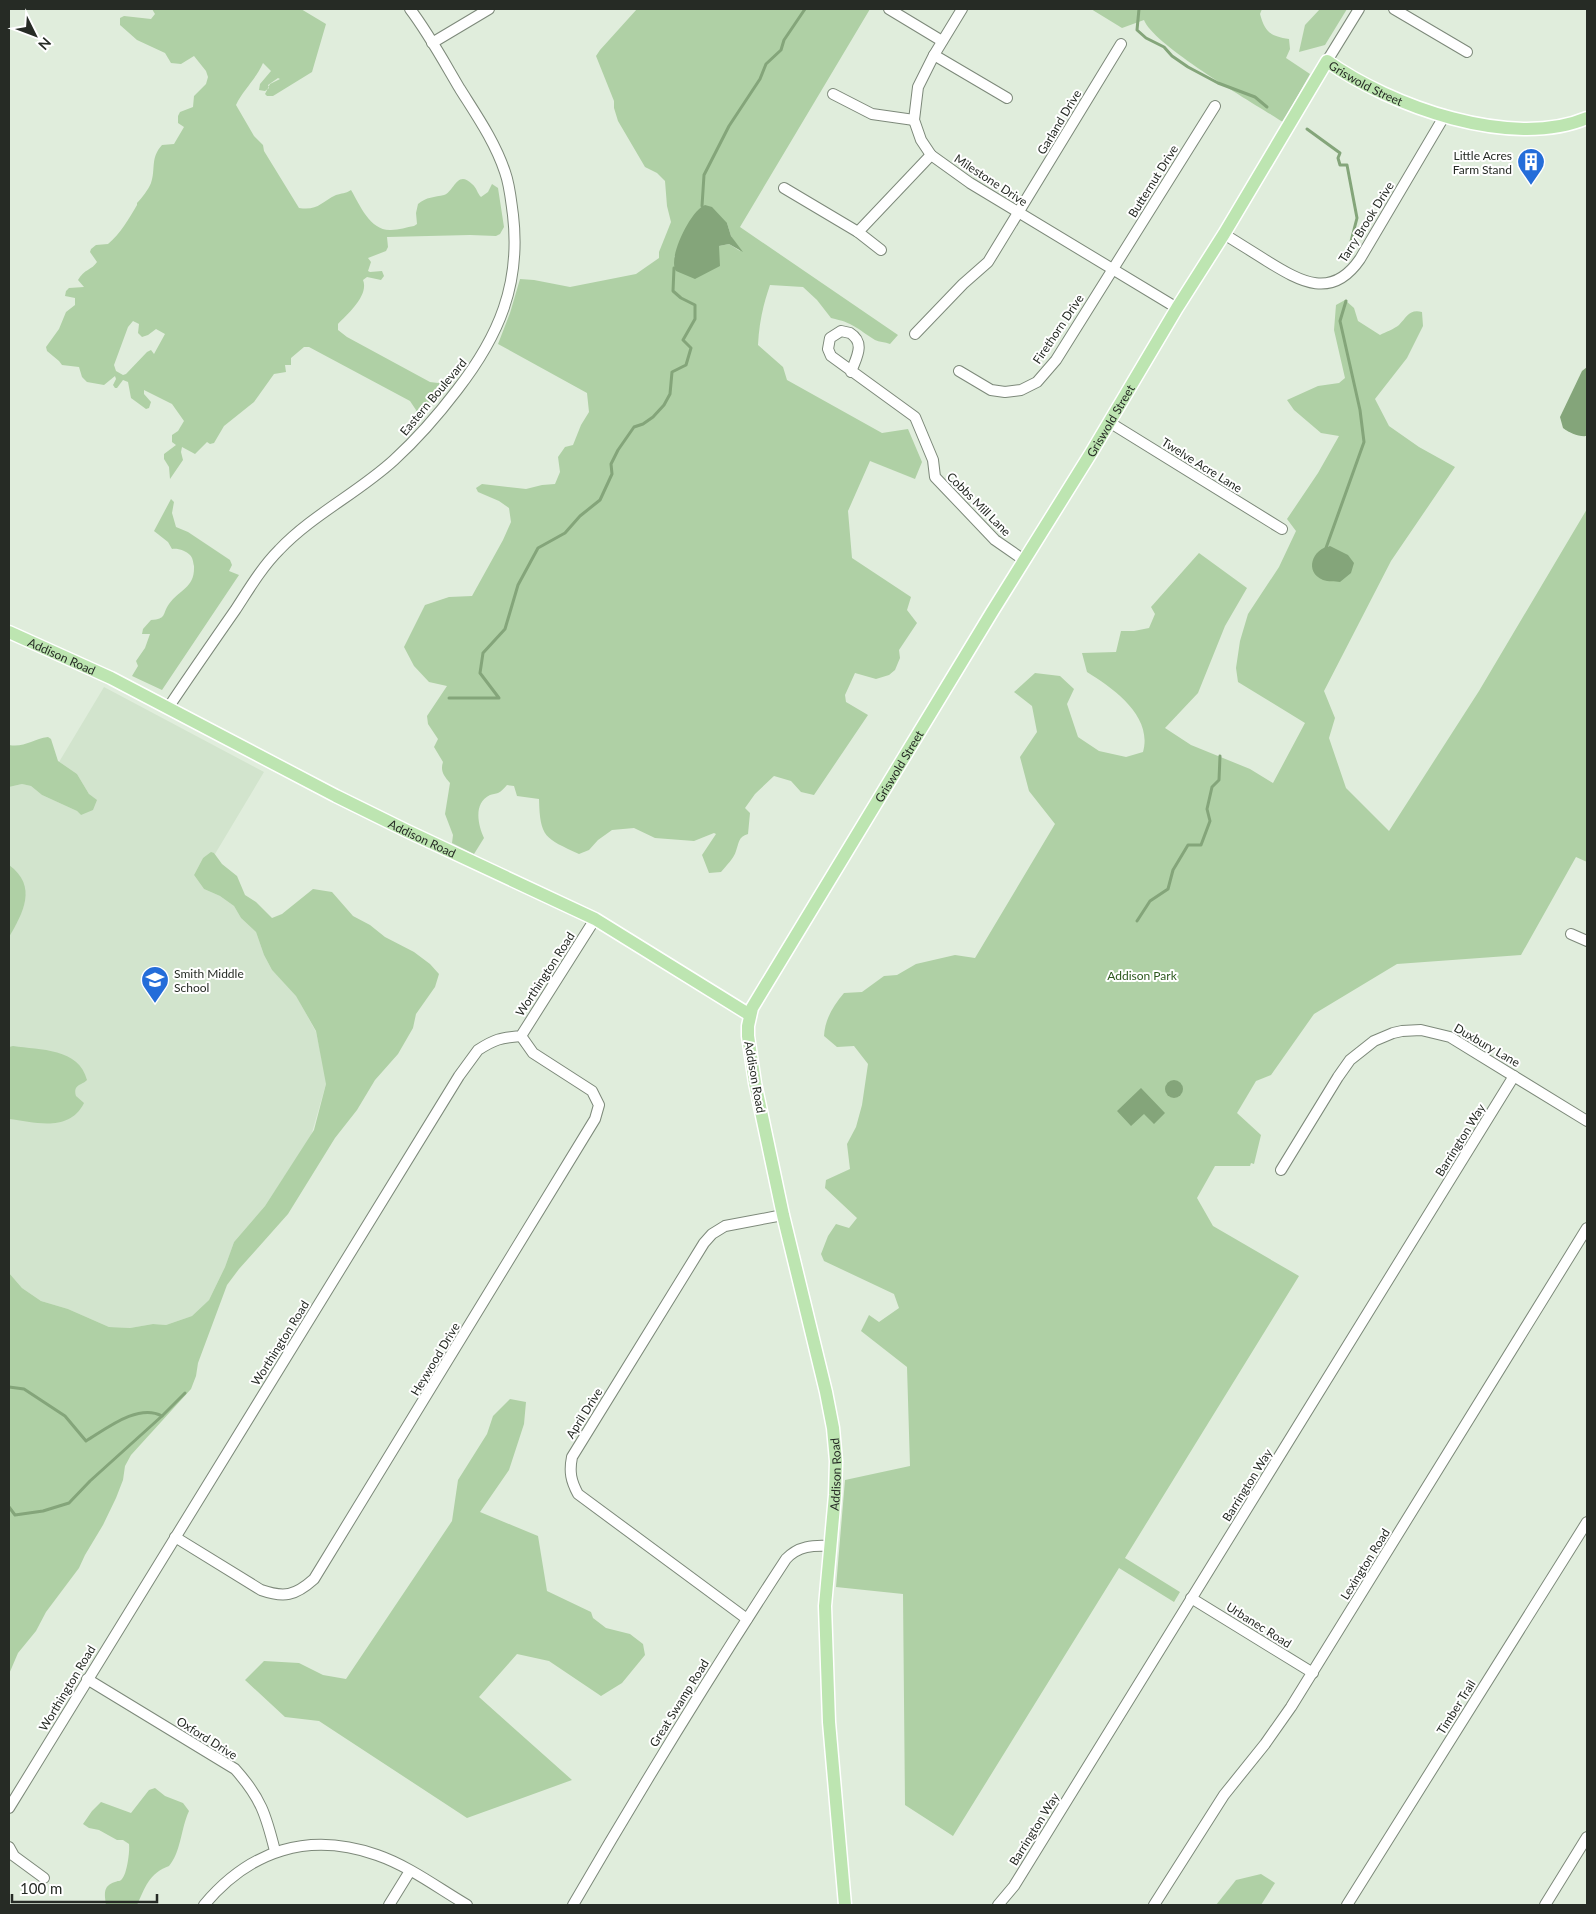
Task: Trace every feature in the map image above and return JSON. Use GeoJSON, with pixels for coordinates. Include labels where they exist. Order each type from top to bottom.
{"type":"FeatureCollection","features":[{"type":"Feature","properties":{"kind":"main road","name":"Griswold Street"},"geometry":{"type":"LineString","coordinates":[[750,1015],[766,984],[1177,308],[1224,234],[1327,61],[1386,96],[1481,124],[1520,129],[1561,127],[1587,118]]}},
{"type":"Feature","properties":{"kind":"main road","name":"Addison Road"},"geometry":{"type":"LineString","coordinates":[[9,632],[102,674],[362,809],[595,919],[750,1015],[748,1026],[751,1060],[783,1215],[833,1428],[836,1461],[825,1606],[829,1722],[845,1905]]}},
{"type":"Feature","properties":{"kind":"street","name":"Eastern Boulevard"},"geometry":{"type":"LineString","coordinates":[[168,708],[258,576],[278,550],[310,522],[373,478],[417,438],[470,375],[485,353],[509,292],[515,229],[505,172],[490,138],[410,9]]}},
{"type":"Feature","properties":{"kind":"street"},"geometry":{"type":"LineString","coordinates":[[432,43],[489,9]]}},
{"type":"Feature","properties":{"kind":"street"},"geometry":{"type":"LineString","coordinates":[[889,9],[942,41]]}},
{"type":"Feature","properties":{"kind":"street","name":"Milestone Drive"},"geometry":{"type":"LineString","coordinates":[[962,9],[934,54],[918,87],[914,120],[921,140],[930,155],[970,184],[1177,308]]}},
{"type":"Feature","properties":{"kind":"street"},"geometry":{"type":"LineString","coordinates":[[1327,61],[1360,9]]}},
{"type":"Feature","properties":{"kind":"street"},"geometry":{"type":"LineString","coordinates":[[1394,9],[1467,52]]}},
{"type":"Feature","properties":{"kind":"street","name":"Garland Drive"},"geometry":{"type":"LineString","coordinates":[[915,334],[949,297],[988,262],[1121,44]]}},
{"type":"Feature","properties":{"kind":"street"},"geometry":{"type":"LineString","coordinates":[[934,54],[1007,98]]}},
{"type":"Feature","properties":{"kind":"street"},"geometry":{"type":"LineString","coordinates":[[833,94],[872,114],[914,120]]}},
{"type":"Feature","properties":{"kind":"street","name":"Butternut Drive"},"geometry":{"type":"LineString","coordinates":[[1113,269],[1215,106]]}},
{"type":"Feature","properties":{"kind":"street","name":"Tarry Brook Drive"},"geometry":{"type":"LineString","coordinates":[[1224,234],[1296,278],[1321,284],[1337,281],[1349,272],[1360,259],[1446,115]]}},
{"type":"Feature","properties":{"kind":"street"},"geometry":{"type":"LineString","coordinates":[[858,232],[930,155]]}},
{"type":"Feature","properties":{"kind":"street"},"geometry":{"type":"LineString","coordinates":[[784,188],[858,232],[880,250]]}},
{"type":"Feature","properties":{"kind":"street","name":"Firethorn Drive"},"geometry":{"type":"LineString","coordinates":[[960,371],[991,390],[998,391],[1021,390],[1037,382],[1056,360],[1113,269]]}},
{"type":"Feature","properties":{"kind":"street","name":"Cobbs Mill Lane"},"geometry":{"type":"LineString","coordinates":[[851,372],[915,417],[933,460],[935,478],[995,540],[1024,560]]}},
{"type":"Feature","properties":{"kind":"street","name":"Twelve Acre Lane"},"geometry":{"type":"LineString","coordinates":[[1109,422],[1282,529]]}},
{"type":"Feature","properties":{"kind":"street","name":"Worthington Road"},"geometry":{"type":"LineString","coordinates":[[9,1808],[459,1076],[481,1048],[497,1038],[521,1036],[595,919]]}},
{"type":"Feature","properties":{"kind":"street"},"geometry":{"type":"LineString","coordinates":[[1571,934],[1587,941]]}},
{"type":"Feature","properties":{"kind":"street","name":"Duxbury Lane"},"geometry":{"type":"LineString","coordinates":[[1281,1170],[1344,1068],[1358,1053],[1384,1037],[1393,1033],[1411,1030],[1440,1034],[1459,1042],[1587,1120]]}},
{"type":"Feature","properties":{"kind":"street","name":"Heywood Drive"},"geometry":{"type":"LineString","coordinates":[[175,1537],[261,1590],[276,1595],[290,1594],[303,1589],[314,1579],[595,1119],[599,1105],[592,1091],[533,1053],[521,1036]]}},
{"type":"Feature","properties":{"kind":"street","name":"Barrington Way"},"geometry":{"type":"LineString","coordinates":[[998,1905],[1014,1886],[1514,1076]]}},
{"type":"Feature","properties":{"kind":"street","name":"April Drive"},"geometry":{"type":"LineString","coordinates":[[747,1619],[578,1494],[571,1482],[570,1469],[572,1457],[704,1243],[712,1234],[725,1226],[783,1215]]}},
{"type":"Feature","properties":{"kind":"street","name":"Lexington Road"},"geometry":{"type":"LineString","coordinates":[[1154,1905],[1224,1795],[1278,1726],[1312,1673],[1587,1228]]}},
{"type":"Feature","properties":{"kind":"street","name":"Timber Trail"},"geometry":{"type":"LineString","coordinates":[[1347,1905],[1587,1522]]}},
{"type":"Feature","properties":{"kind":"street","name":"Great Swamp Road"},"geometry":{"type":"LineString","coordinates":[[573,1905],[624,1818],[747,1619],[790,1554],[805,1547],[830,1546]]}},
{"type":"Feature","properties":{"kind":"street","name":"Urbanec Road"},"geometry":{"type":"LineString","coordinates":[[1191,1598],[1312,1673]]}},
{"type":"Feature","properties":{"kind":"street","name":"Oxford Drive"},"geometry":{"type":"LineString","coordinates":[[87,1679],[235,1769],[249,1785],[261,1805],[275,1851]]}},
{"type":"Feature","properties":{"kind":"street"},"geometry":{"type":"LineString","coordinates":[[1546,1905],[1587,1837]]}},
{"type":"Feature","properties":{"kind":"street"},"geometry":{"type":"LineString","coordinates":[[204,1905],[219,1887],[237,1873],[275,1851],[325,1845],[350,1847],[379,1855],[410,1870],[467,1905]]}},
{"type":"Feature","properties":{"kind":"street"},"geometry":{"type":"LineString","coordinates":[[9,1847],[14,1856],[44,1878]]}},
{"type":"Feature","properties":{"kind":"street"},"geometry":{"type":"LineString","coordinates":[[389,1905],[410,1870]]}},
{"type":"Feature","properties":{"kind":"shaded area"},"geometry":{"type":"Polygon","coordinates":[[[705,205],[712,207],[727,223],[731,236],[743,252],[729,244],[719,246],[720,266],[695,279],[676,271],[674,265],[675,256],[687,225],[699,209],[705,205]]]}},
{"type":"Feature","properties":{"kind":"shaded area"},"geometry":{"type":"Polygon","coordinates":[[[1587,367],[1587,436],[1584,436],[1568,432],[1563,428],[1560,417],[1582,371],[1587,367]]]}},
{"type":"Feature","properties":{"kind":"shaded area"},"geometry":{"type":"Polygon","coordinates":[[[1330,546],[1348,555],[1354,563],[1351,573],[1340,582],[1323,580],[1317,576],[1312,567],[1315,556],[1319,551],[1330,546]]]}},
{"type":"Feature","properties":{"kind":"shaded area","name":"Smith Middle School"},"geometry":{"type":"Polygon","coordinates":[[[104,687],[264,772],[215,854],[203,858],[194,875],[204,889],[220,896],[234,906],[241,918],[256,932],[264,955],[272,970],[296,995],[316,1032],[326,1078],[326,1084],[311,1136],[265,1206],[234,1242],[225,1267],[209,1300],[192,1316],[166,1325],[153,1324],[130,1328],[109,1327],[68,1309],[41,1301],[22,1288],[9,1273],[9,787],[22,784],[31,786],[42,795],[77,811],[81,815],[89,794],[77,774],[59,762],[104,687]]]}},
{"type":"Feature","properties":{"kind":"shaded area"},"geometry":{"type":"Polygon","coordinates":[[[1174,1080],[1180,1083],[1183,1089],[1180,1095],[1174,1098],[1168,1095],[1165,1089],[1168,1083],[1174,1080]]]}},
{"type":"Feature","properties":{"kind":"shaded area"},"geometry":{"type":"Polygon","coordinates":[[[1141,1088],[1165,1113],[1154,1124],[1144,1114],[1131,1126],[1117,1111],[1141,1088]]]}},
{"type":"Feature","properties":{"kind":"green space"},"geometry":{"type":"Polygon","coordinates":[[[152,9],[301,9],[326,24],[312,72],[273,96],[267,96],[265,94],[267,89],[265,91],[259,90],[260,84],[271,71],[263,63],[236,105],[254,136],[263,145],[264,151],[299,208],[315,207],[336,195],[351,190],[371,222],[384,229],[394,230],[417,224],[416,213],[418,204],[427,199],[444,195],[459,180],[467,180],[474,186],[481,197],[488,192],[492,184],[498,188],[504,227],[500,234],[496,236],[387,237],[388,247],[386,251],[368,258],[371,262],[368,271],[382,271],[384,276],[381,280],[367,277],[363,280],[364,286],[361,298],[338,324],[338,330],[347,337],[430,382],[447,381],[415,420],[416,410],[410,401],[309,347],[304,347],[291,358],[291,365],[285,365],[286,372],[274,374],[254,402],[224,426],[214,443],[210,444],[207,442],[195,454],[182,447],[183,460],[170,479],[169,467],[164,459],[164,454],[176,445],[172,442],[172,435],[178,431],[184,421],[172,404],[144,390],[144,394],[151,402],[149,408],[146,409],[131,398],[128,382],[123,380],[115,388],[113,385],[116,379],[115,376],[104,385],[87,382],[82,377],[79,367],[62,365],[47,351],[46,347],[59,329],[66,312],[75,305],[75,298],[65,296],[66,291],[69,288],[84,287],[78,280],[97,262],[90,252],[91,249],[96,245],[108,244],[124,226],[151,183],[158,150],[162,145],[174,144],[184,127],[178,123],[180,112],[193,107],[194,96],[206,84],[208,77],[206,71],[194,56],[181,64],[171,63],[165,53],[137,40],[120,25],[120,18],[124,16],[151,19],[155,14],[152,9]],[[133,321],[128,327],[114,365],[116,371],[123,375],[147,352],[151,350],[154,354],[165,334],[156,329],[142,337],[138,333],[139,324],[133,321]]]}},
{"type":"Feature","properties":{"kind":"green space"},"geometry":{"type":"Polygon","coordinates":[[[637,9],[870,9],[740,227],[898,335],[890,344],[877,341],[850,324],[831,318],[817,300],[803,287],[770,285],[759,330],[758,345],[783,367],[787,380],[882,433],[908,429],[922,462],[915,479],[870,461],[848,511],[852,558],[911,597],[907,610],[917,623],[899,650],[900,658],[895,670],[889,675],[876,679],[855,673],[845,695],[846,702],[868,715],[814,795],[801,792],[791,781],[774,776],[755,794],[745,808],[750,813],[748,834],[739,841],[734,856],[721,872],[709,873],[702,855],[716,834],[714,833],[694,841],[655,838],[634,828],[612,830],[598,840],[589,850],[579,854],[552,840],[547,835],[541,822],[539,799],[517,796],[514,786],[507,785],[481,803],[478,815],[484,838],[474,854],[452,843],[453,835],[445,814],[450,783],[443,773],[443,762],[434,747],[438,739],[428,724],[427,716],[447,686],[429,682],[414,666],[404,647],[425,605],[449,597],[472,596],[503,540],[511,522],[509,508],[499,501],[478,492],[476,488],[482,484],[526,489],[555,484],[560,472],[558,457],[565,447],[573,445],[581,425],[589,412],[587,393],[498,344],[520,279],[570,287],[636,274],[659,258],[659,252],[671,222],[667,206],[665,181],[657,173],[645,167],[618,121],[614,101],[596,56],[637,9]],[[727,223],[674,257],[712,269],[718,261],[719,246],[729,244],[740,251],[731,236],[727,223]]]}},
{"type":"Feature","properties":{"kind":"green space"},"geometry":{"type":"Polygon","coordinates":[[[1091,9],[1262,9],[1260,14],[1266,29],[1273,35],[1289,39],[1290,49],[1286,58],[1310,74],[1283,122],[1185,59],[1152,31],[1144,20],[1122,28],[1091,9]]]}},
{"type":"Feature","properties":{"kind":"green space"},"geometry":{"type":"Polygon","coordinates":[[[1320,9],[1347,9],[1325,45],[1299,52],[1305,25],[1320,9]]]}},
{"type":"Feature","properties":{"kind":"green space","name":"Addison Park"},"geometry":{"type":"Polygon","coordinates":[[[1345,300],[1354,308],[1358,321],[1380,335],[1399,325],[1409,314],[1418,311],[1422,312],[1423,326],[1407,358],[1375,399],[1389,426],[1419,447],[1455,467],[1391,561],[1324,691],[1335,718],[1329,738],[1346,788],[1389,831],[1479,691],[1587,509],[1587,862],[1576,857],[1521,955],[1397,964],[1314,1014],[1271,1075],[1256,1081],[1237,1113],[1261,1135],[1254,1164],[1251,1163],[1250,1166],[1215,1166],[1197,1198],[1213,1226],[1299,1276],[1125,1558],[1180,1592],[1174,1602],[1119,1568],[953,1836],[905,1805],[903,1594],[836,1587],[845,1480],[910,1466],[907,1367],[861,1331],[869,1315],[879,1322],[899,1308],[894,1294],[824,1261],[821,1254],[828,1236],[836,1224],[849,1228],[857,1218],[825,1188],[826,1180],[850,1169],[847,1144],[856,1127],[862,1105],[868,1064],[854,1046],[837,1047],[824,1036],[826,1024],[833,1008],[844,993],[862,992],[884,976],[897,975],[916,964],[955,955],[975,958],[1055,824],[1029,791],[1020,757],[1037,732],[1032,706],[1014,692],[1035,673],[1060,676],[1074,689],[1067,704],[1078,737],[1099,751],[1126,757],[1143,752],[1145,739],[1137,715],[1119,695],[1087,672],[1082,653],[1116,652],[1121,631],[1149,628],[1155,614],[1151,607],[1199,553],[1247,588],[1225,626],[1198,693],[1165,728],[1191,745],[1250,769],[1273,783],[1305,723],[1238,682],[1236,668],[1240,641],[1248,614],[1279,567],[1296,531],[1287,519],[1318,473],[1339,436],[1321,433],[1294,410],[1287,400],[1318,386],[1339,383],[1345,378],[1334,330],[1336,305],[1345,300]],[[1326,546],[1328,581],[1340,581],[1330,546],[1326,546]]]}},
{"type":"Feature","properties":{"kind":"green space"},"geometry":{"type":"Polygon","coordinates":[[[171,499],[174,502],[172,513],[176,527],[188,532],[230,560],[232,565],[229,571],[239,575],[162,690],[132,676],[138,666],[136,661],[145,648],[150,634],[142,634],[143,629],[151,620],[162,617],[173,599],[189,584],[194,573],[194,566],[190,555],[182,550],[172,549],[168,542],[154,531],[171,499]]]}},
{"type":"Feature","properties":{"kind":"green space"},"geometry":{"type":"Polygon","coordinates":[[[48,737],[51,739],[58,761],[77,774],[89,794],[97,800],[93,810],[81,815],[77,811],[42,795],[31,786],[22,784],[9,787],[9,745],[24,744],[48,737]]]}},
{"type":"Feature","properties":{"kind":"green space"},"geometry":{"type":"Polygon","coordinates":[[[211,852],[237,876],[245,895],[256,902],[272,918],[282,914],[313,889],[332,892],[353,916],[370,925],[385,937],[414,952],[430,964],[439,974],[435,987],[416,1014],[413,1028],[398,1054],[375,1080],[357,1110],[335,1138],[288,1214],[227,1285],[198,1363],[191,1389],[131,1455],[125,1466],[123,1480],[116,1498],[103,1525],[79,1568],[46,1612],[36,1631],[18,1653],[9,1674],[9,1273],[22,1288],[41,1301],[68,1309],[109,1327],[130,1328],[153,1324],[166,1325],[192,1316],[209,1300],[225,1267],[234,1242],[265,1206],[314,1130],[326,1084],[316,1031],[296,996],[272,970],[264,955],[256,932],[241,918],[234,906],[220,896],[204,889],[194,875],[203,858],[211,852]]]}},
{"type":"Feature","properties":{"kind":"green space"},"geometry":{"type":"Polygon","coordinates":[[[9,865],[18,873],[23,882],[25,900],[19,919],[9,937],[9,865]]]}},
{"type":"Feature","properties":{"kind":"green space"},"geometry":{"type":"Polygon","coordinates":[[[9,1047],[57,1052],[76,1062],[83,1070],[87,1080],[77,1087],[75,1092],[76,1096],[84,1103],[78,1112],[70,1119],[61,1122],[40,1123],[9,1119],[9,1047]]]}},
{"type":"Feature","properties":{"kind":"green space"},"geometry":{"type":"Polygon","coordinates":[[[510,1399],[526,1402],[524,1424],[509,1470],[480,1512],[538,1536],[547,1591],[591,1612],[593,1618],[606,1628],[630,1634],[643,1644],[645,1655],[622,1683],[601,1696],[549,1661],[517,1654],[479,1697],[572,1780],[467,1818],[319,1721],[285,1717],[245,1680],[264,1661],[299,1663],[323,1675],[346,1679],[452,1521],[458,1480],[487,1434],[493,1416],[510,1399]]]}},
{"type":"Feature","properties":{"kind":"green space"},"geometry":{"type":"Polygon","coordinates":[[[155,1788],[165,1796],[183,1803],[189,1811],[176,1854],[169,1866],[162,1869],[148,1882],[137,1905],[106,1905],[106,1888],[121,1880],[124,1876],[129,1857],[129,1844],[83,1824],[101,1802],[131,1813],[149,1790],[155,1788]]]}},
{"type":"Feature","properties":{"kind":"green space"},"geometry":{"type":"Polygon","coordinates":[[[1261,1874],[1275,1883],[1261,1905],[1216,1905],[1236,1880],[1261,1874]]]}},
{"type":"Feature","properties":{"kind":"waterway"},"geometry":{"type":"LineString","coordinates":[[702,206],[704,175],[729,126],[760,79],[766,64],[781,50],[784,40],[805,9]]}},
{"type":"Feature","properties":{"kind":"waterway"},"geometry":{"type":"LineString","coordinates":[[1139,9],[1137,30],[1146,38],[1164,47],[1172,56],[1188,67],[1218,83],[1255,97],[1267,107]]}},
{"type":"Feature","properties":{"kind":"waterway"},"geometry":{"type":"LineString","coordinates":[[1307,129],[1340,153],[1338,158],[1340,165],[1347,165],[1357,218],[1349,249]]}},
{"type":"Feature","properties":{"kind":"waterway"},"geometry":{"type":"LineString","coordinates":[[449,698],[499,698],[480,673],[483,653],[505,629],[518,585],[538,548],[565,533],[580,516],[600,500],[612,474],[611,464],[618,450],[634,427],[643,424],[653,417],[664,405],[670,394],[672,372],[686,365],[691,348],[683,340],[695,319],[695,305],[681,298],[673,291],[674,268]]}},
{"type":"Feature","properties":{"kind":"waterway"},"geometry":{"type":"LineString","coordinates":[[1326,548],[1364,442],[1360,410],[1340,321],[1346,301]]}},
{"type":"Feature","properties":{"kind":"waterway"},"geometry":{"type":"LineString","coordinates":[[1137,921],[1150,901],[1168,889],[1173,870],[1188,845],[1201,845],[1210,821],[1207,809],[1212,787],[1219,780],[1220,756]]}},
{"type":"Feature","properties":{"kind":"waterway"},"geometry":{"type":"LineString","coordinates":[[9,1387],[24,1389],[65,1416],[86,1441],[113,1424],[133,1415],[153,1413],[162,1416],[185,1393]]}},
{"type":"Feature","properties":{"kind":"waterway"},"geometry":{"type":"LineString","coordinates":[[9,1507],[15,1515],[43,1511],[69,1503],[90,1481],[162,1416]]}},
{"type":"Feature","properties":{"kind":"place","name":"Little Acres Farm Stand"},"geometry":{"type":"Point","coordinates":[1531,186]}},
{"type":"Feature","properties":{"kind":"place","name":"Smith Middle School"},"geometry":{"type":"Point","coordinates":[155,1004]}}]}
